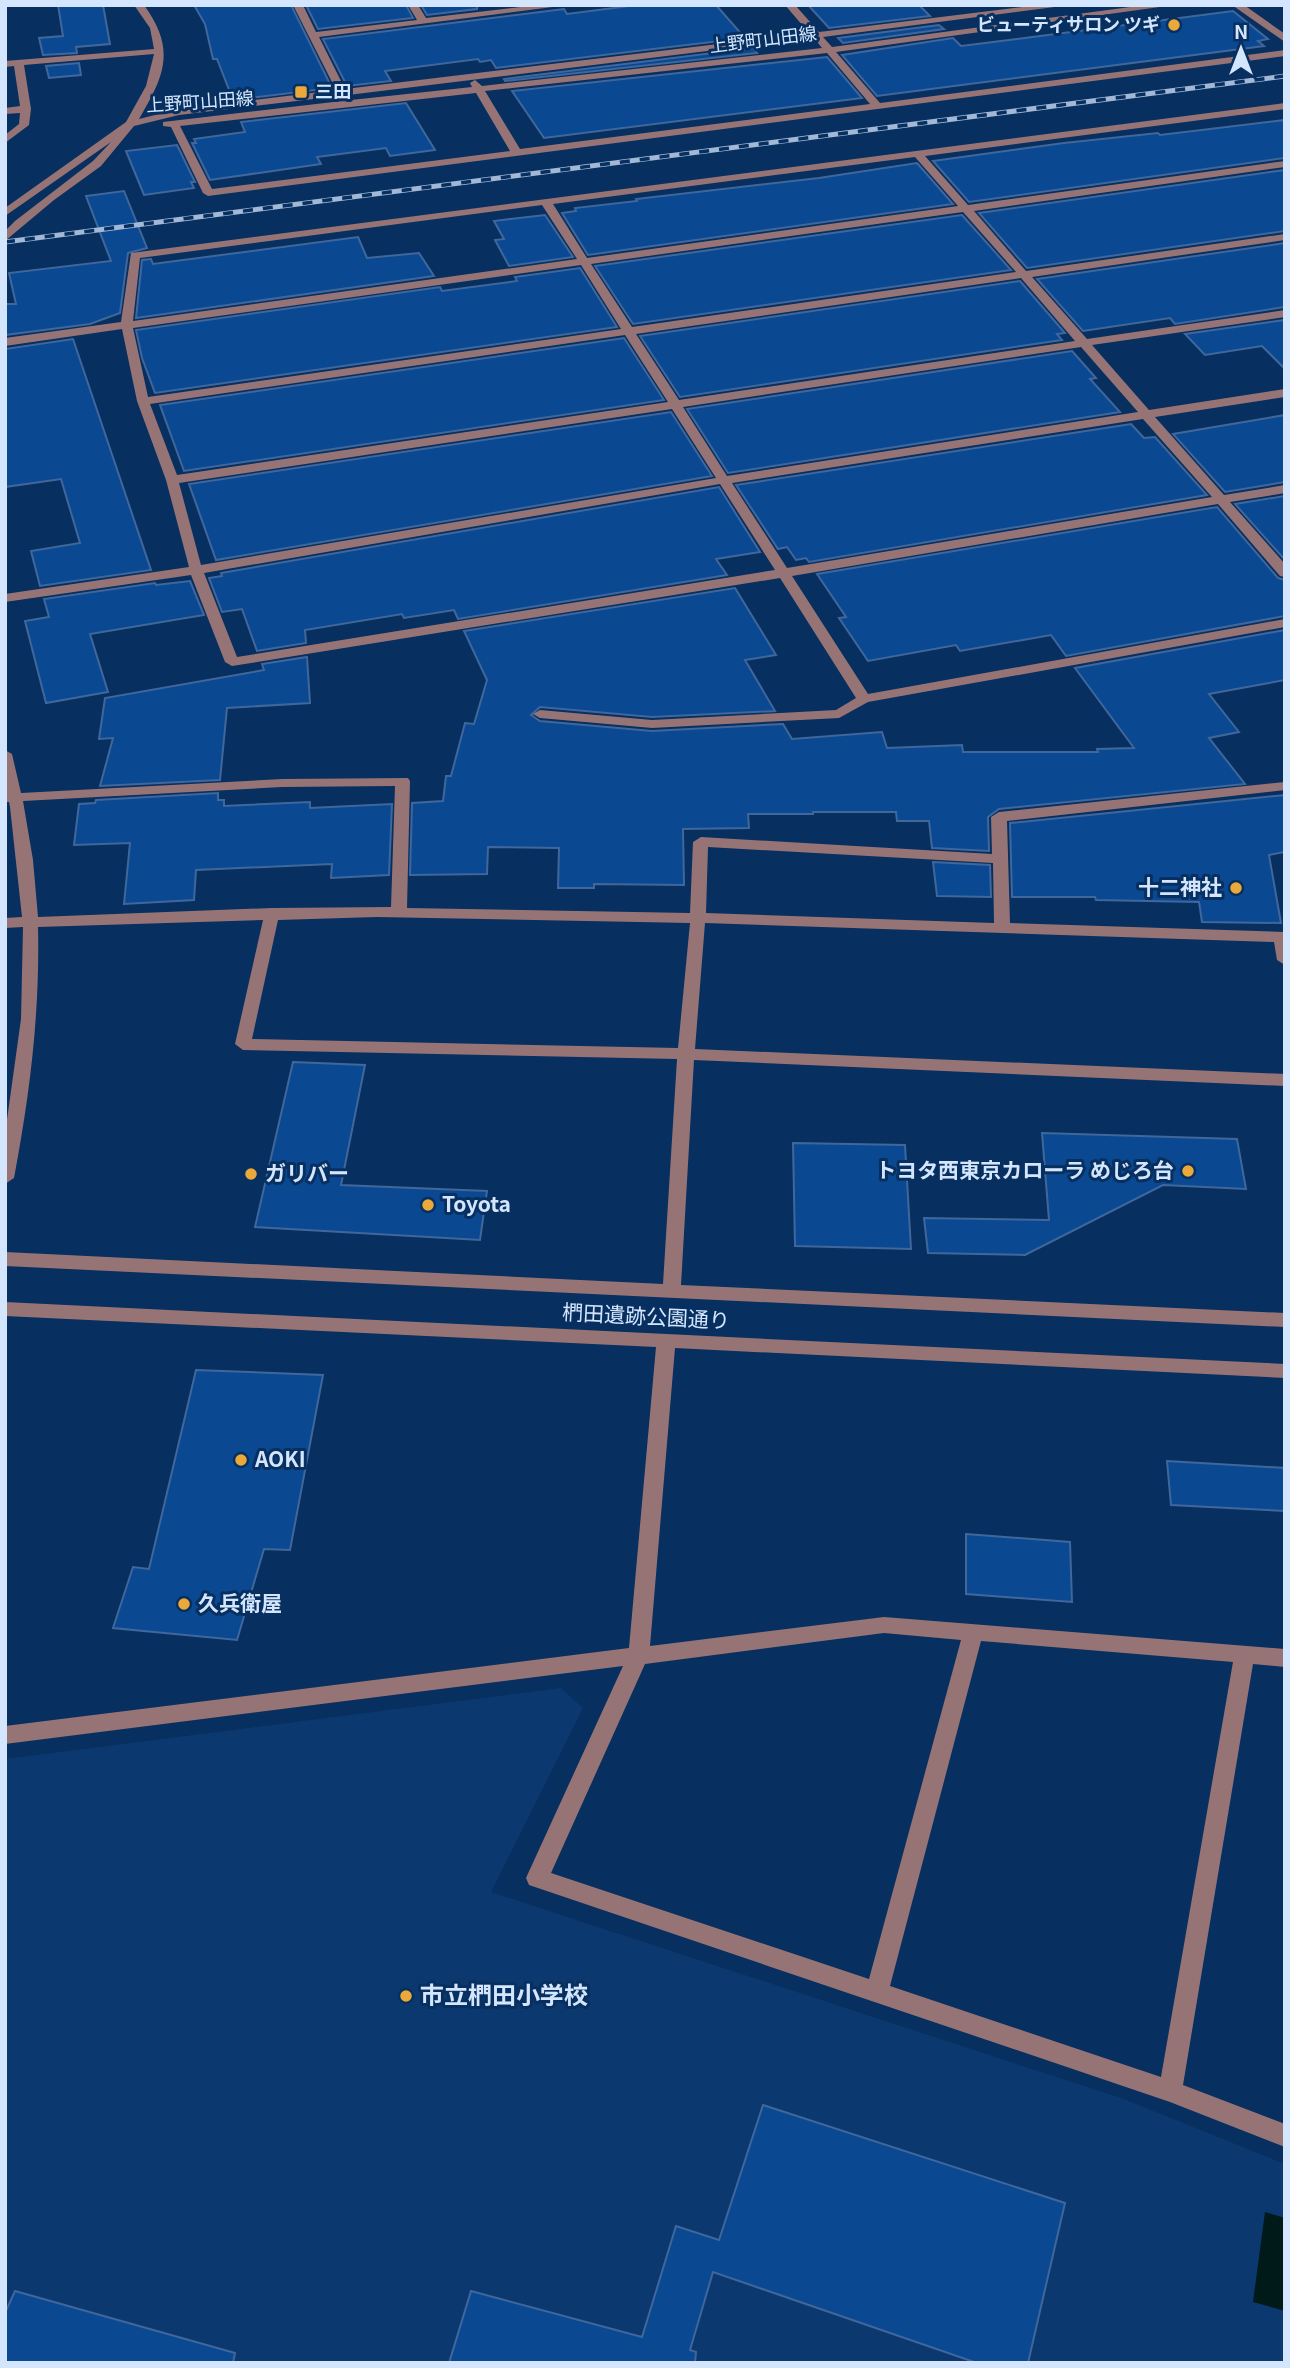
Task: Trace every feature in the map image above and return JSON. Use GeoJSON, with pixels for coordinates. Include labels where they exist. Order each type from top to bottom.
{"type":"FeatureCollection","features":[{"type":"Feature","properties":{"kind":"street"},"geometry":{"type":"LineString","coordinates":[[7,236],[99,161],[129,124],[148,93],[158,70],[160,51],[152,22],[139,5]]}},
{"type":"Feature","properties":{"kind":"street"},"geometry":{"type":"LineString","coordinates":[[298,5],[349,106]]}},
{"type":"Feature","properties":{"kind":"street"},"geometry":{"type":"LineString","coordinates":[[413,5],[423,22]]}},
{"type":"Feature","properties":{"kind":"street"},"geometry":{"type":"LineString","coordinates":[[312,35],[563,5]]}},
{"type":"Feature","properties":{"kind":"street"},"geometry":{"type":"LineString","coordinates":[[790,5],[877,105]]}},
{"type":"Feature","properties":{"kind":"street","name":"上野町山田線"},"geometry":{"type":"LineString","coordinates":[[129,124],[179,112],[1065,5]]}},
{"type":"Feature","properties":{"kind":"street"},"geometry":{"type":"LineString","coordinates":[[1090,5],[1100,14]]}},
{"type":"Feature","properties":{"kind":"street","name":"上野町山田線"},"geometry":{"type":"LineString","coordinates":[[129,124],[175,125],[349,106],[829,50],[1170,5]]}},
{"type":"Feature","properties":{"kind":"street"},"geometry":{"type":"LineString","coordinates":[[1237,5],[1285,39]]}},
{"type":"Feature","properties":{"kind":"street"},"geometry":{"type":"LineString","coordinates":[[958,19],[974,31]]}},
{"type":"Feature","properties":{"kind":"street"},"geometry":{"type":"LineString","coordinates":[[5,64],[160,51]]}},
{"type":"Feature","properties":{"kind":"street"},"geometry":{"type":"LineString","coordinates":[[175,125],[208,193],[1285,53]]}},
{"type":"Feature","properties":{"kind":"street"},"geometry":{"type":"LineString","coordinates":[[645,57],[656,70]]}},
{"type":"Feature","properties":{"kind":"street"},"geometry":{"type":"LineString","coordinates":[[5,140],[24,125],[26,109],[19,63]]}},
{"type":"Feature","properties":{"kind":"street"},"geometry":{"type":"LineString","coordinates":[[472,78],[516,152]]}},
{"type":"Feature","properties":{"kind":"street"},"geometry":{"type":"LineString","coordinates":[[1285,106],[547,204],[135,255],[127,325],[143,401],[172,480],[196,570],[232,662],[473,625],[1285,489]]}},
{"type":"Feature","properties":{"kind":"street"},"geometry":{"type":"LineString","coordinates":[[5,111],[26,109]]}},
{"type":"Feature","properties":{"kind":"street"},"geometry":{"type":"LineString","coordinates":[[5,215],[129,124]]}},
{"type":"Feature","properties":{"kind":"street"},"geometry":{"type":"LineString","coordinates":[[919,155],[1285,573]]}},
{"type":"Feature","properties":{"kind":"street"},"geometry":{"type":"LineString","coordinates":[[5,342],[1285,164]]}},
{"type":"Feature","properties":{"kind":"street"},"geometry":{"type":"LineString","coordinates":[[547,204],[864,699]]}},
{"type":"Feature","properties":{"kind":"street"},"geometry":{"type":"LineString","coordinates":[[5,215],[25,219]]}},
{"type":"Feature","properties":{"kind":"street"},"geometry":{"type":"LineString","coordinates":[[143,401],[1285,237]]}},
{"type":"Feature","properties":{"kind":"street"},"geometry":{"type":"LineString","coordinates":[[172,480],[1285,313]]}},
{"type":"Feature","properties":{"kind":"street"},"geometry":{"type":"LineString","coordinates":[[5,598],[196,570],[724,480],[1285,393]]}},
{"type":"Feature","properties":{"kind":"street"},"geometry":{"type":"LineString","coordinates":[[540,713],[652,724],[839,713],[864,699],[1285,623]]}},
{"type":"Feature","properties":{"kind":"street"},"geometry":{"type":"LineString","coordinates":[[5,754],[10,797],[27,863],[33,922],[33,972],[25,1071],[5,1178]]}},
{"type":"Feature","properties":{"kind":"street"},"geometry":{"type":"LineString","coordinates":[[10,797],[282,783],[403,781],[399,912]]}},
{"type":"Feature","properties":{"kind":"street"},"geometry":{"type":"LineString","coordinates":[[1002,927],[999,817],[1285,786]]}},
{"type":"Feature","properties":{"kind":"street"},"geometry":{"type":"LineString","coordinates":[[673,1291],[701,842],[1000,859]]}},
{"type":"Feature","properties":{"kind":"street"},"geometry":{"type":"LineString","coordinates":[[5,923],[272,913],[399,912],[698,918],[1283,938],[1285,960]]}},
{"type":"Feature","properties":{"kind":"street"},"geometry":{"type":"LineString","coordinates":[[272,913],[243,1044],[686,1054],[1285,1080]]}},
{"type":"Feature","properties":{"kind":"street","name":"椚田遺跡公園通り"},"geometry":{"type":"LineString","coordinates":[[5,1259],[1285,1320]]}},
{"type":"Feature","properties":{"kind":"street","name":"椚田遺跡公園通り"},"geometry":{"type":"LineString","coordinates":[[5,1310],[1285,1371]]}},
{"type":"Feature","properties":{"kind":"street"},"geometry":{"type":"LineString","coordinates":[[666,1341],[639,1654],[537,1878],[1170,2091],[1285,2136]]}},
{"type":"Feature","properties":{"kind":"street"},"geometry":{"type":"LineString","coordinates":[[5,1735],[884,1625],[1285,1658]]}},
{"type":"Feature","properties":{"kind":"street"},"geometry":{"type":"LineString","coordinates":[[877,1993],[973,1633]]}},
{"type":"Feature","properties":{"kind":"street"},"geometry":{"type":"LineString","coordinates":[[1170,2091],[1244,1656]]}},
{"type":"Feature","properties":{"kind":"shaded area","name":"市立椚田小学校"},"geometry":{"type":"Polygon","coordinates":[[[561,1688],[583,1708],[491,1892],[1124,2099],[1285,2164],[1285,2363],[5,2363],[5,1759],[561,1688]]]}},
{"type":"Feature","properties":{"kind":"shaded area"},"geometry":{"type":"Polygon","coordinates":[[[1265,2212],[1285,2218],[1285,2311],[1253,2302],[1265,2212]]]}},
{"type":"Feature","properties":{"kind":"building"},"geometry":{"type":"Polygon","coordinates":[[[58,5],[103,5],[110,44],[76,47],[77,53],[43,55],[39,38],[63,36],[58,5]]]}},
{"type":"Feature","properties":{"kind":"building"},"geometry":{"type":"Polygon","coordinates":[[[194,5],[291,5],[332,88],[233,100],[217,59],[213,59],[205,24],[194,5]]]}},
{"type":"Feature","properties":{"kind":"building"},"geometry":{"type":"Polygon","coordinates":[[[306,5],[406,5],[413,18],[318,29],[306,5]]]}},
{"type":"Feature","properties":{"kind":"building"},"geometry":{"type":"Polygon","coordinates":[[[421,5],[477,5],[477,9],[427,15],[421,5]]]}},
{"type":"Feature","properties":{"kind":"building"},"geometry":{"type":"Polygon","coordinates":[[[637,5],[716,5],[745,38],[496,68],[491,60],[480,62],[478,59],[385,71],[391,81],[347,86],[323,39],[564,9],[567,14],[637,5]]]}},
{"type":"Feature","properties":{"kind":"building"},"geometry":{"type":"Polygon","coordinates":[[[808,5],[919,5],[930,16],[829,28],[808,5]]]}},
{"type":"Feature","properties":{"kind":"building"},"geometry":{"type":"Polygon","coordinates":[[[1233,11],[1268,39],[1258,41],[1264,46],[877,96],[842,55],[953,38],[961,46],[1233,11]]]}},
{"type":"Feature","properties":{"kind":"building"},"geometry":{"type":"Polygon","coordinates":[[[939,25],[944,29],[843,43],[838,38],[939,25]]]}},
{"type":"Feature","properties":{"kind":"building"},"geometry":{"type":"Polygon","coordinates":[[[753,48],[757,53],[504,79],[753,48]]]}},
{"type":"Feature","properties":{"kind":"building"},"geometry":{"type":"Polygon","coordinates":[[[827,57],[862,98],[544,138],[512,91],[827,57]]]}},
{"type":"Feature","properties":{"kind":"building"},"geometry":{"type":"Polygon","coordinates":[[[79,63],[81,75],[49,78],[46,66],[79,63]]]}},
{"type":"Feature","properties":{"kind":"building"},"geometry":{"type":"Polygon","coordinates":[[[406,103],[435,150],[390,156],[386,148],[317,157],[321,164],[210,180],[192,143],[196,143],[194,139],[245,132],[241,122],[406,103]]]}},
{"type":"Feature","properties":{"kind":"building"},"geometry":{"type":"Polygon","coordinates":[[[1285,120],[1285,158],[969,202],[933,161],[1064,143],[1285,120]]]}},
{"type":"Feature","properties":{"kind":"building"},"geometry":{"type":"Polygon","coordinates":[[[177,145],[195,182],[191,182],[194,188],[144,195],[126,151],[177,145]]]}},
{"type":"Feature","properties":{"kind":"building"},"geometry":{"type":"Polygon","coordinates":[[[917,163],[953,204],[588,255],[562,213],[576,211],[575,208],[637,201],[636,199],[819,178],[917,163]]]}},
{"type":"Feature","properties":{"kind":"building"},"geometry":{"type":"Polygon","coordinates":[[[1285,170],[1285,231],[1027,268],[979,213],[1285,170]]]}},
{"type":"Feature","properties":{"kind":"building"},"geometry":{"type":"Polygon","coordinates":[[[124,191],[147,248],[128,253],[120,313],[90,324],[5,335],[5,304],[16,304],[9,273],[111,261],[86,196],[124,191]]]}},
{"type":"Feature","properties":{"kind":"building"},"geometry":{"type":"Polygon","coordinates":[[[545,215],[573,257],[509,266],[495,240],[504,239],[494,221],[545,215]]]}},
{"type":"Feature","properties":{"kind":"building"},"geometry":{"type":"Polygon","coordinates":[[[962,215],[1011,270],[633,324],[595,266],[962,215]]]}},
{"type":"Feature","properties":{"kind":"building"},"geometry":{"type":"Polygon","coordinates":[[[358,237],[367,258],[419,253],[434,276],[136,318],[142,260],[151,259],[153,264],[358,237]]]}},
{"type":"Feature","properties":{"kind":"building"},"geometry":{"type":"Polygon","coordinates":[[[1285,243],[1285,307],[1175,324],[1170,318],[1083,331],[1037,279],[1285,243]]]}},
{"type":"Feature","properties":{"kind":"building"},"geometry":{"type":"Polygon","coordinates":[[[580,268],[617,327],[155,393],[142,358],[136,330],[440,287],[442,291],[517,281],[515,277],[580,268]]]}},
{"type":"Feature","properties":{"kind":"building"},"geometry":{"type":"Polygon","coordinates":[[[1020,281],[1065,333],[1057,334],[1062,340],[680,397],[640,336],[1020,281]]]}},
{"type":"Feature","properties":{"kind":"building"},"geometry":{"type":"Polygon","coordinates":[[[1285,320],[1285,369],[1262,346],[1205,355],[1185,334],[1285,320]]]}},
{"type":"Feature","properties":{"kind":"building"},"geometry":{"type":"Polygon","coordinates":[[[624,338],[664,400],[184,471],[160,405],[624,338]]]}},
{"type":"Feature","properties":{"kind":"building"},"geometry":{"type":"Polygon","coordinates":[[[73,339],[151,570],[40,586],[31,551],[80,543],[61,479],[5,487],[5,349],[73,339]]]}},
{"type":"Feature","properties":{"kind":"building"},"geometry":{"type":"Polygon","coordinates":[[[1072,351],[1096,378],[1090,379],[1120,412],[728,473],[687,409],[1072,351]]]}},
{"type":"Feature","properties":{"kind":"building"},"geometry":{"type":"Polygon","coordinates":[[[671,412],[712,476],[216,560],[189,484],[671,412]]]}},
{"type":"Feature","properties":{"kind":"building"},"geometry":{"type":"Polygon","coordinates":[[[1285,415],[1285,482],[1225,492],[1173,434],[1285,415]]]}},
{"type":"Feature","properties":{"kind":"building"},"geometry":{"type":"Polygon","coordinates":[[[1131,424],[1144,438],[1155,437],[1207,495],[809,562],[806,558],[796,560],[787,547],[778,549],[736,485],[1131,424]]]}},
{"type":"Feature","properties":{"kind":"building"},"geometry":{"type":"Polygon","coordinates":[[[719,487],[760,552],[716,559],[727,575],[458,619],[454,610],[404,618],[402,614],[305,630],[306,643],[257,651],[242,609],[222,612],[209,578],[222,576],[221,573],[719,487]]]}},
{"type":"Feature","properties":{"kind":"building"},"geometry":{"type":"Polygon","coordinates":[[[1285,496],[1285,560],[1235,504],[1285,496]]]}},
{"type":"Feature","properties":{"kind":"building"},"geometry":{"type":"Polygon","coordinates":[[[1217,507],[1278,578],[1285,580],[1285,616],[1066,656],[1051,635],[960,651],[956,645],[868,661],[839,618],[846,617],[817,574],[1217,507]]]}},
{"type":"Feature","properties":{"kind":"building"},"geometry":{"type":"Polygon","coordinates":[[[190,581],[204,615],[90,634],[108,692],[46,703],[25,621],[49,617],[44,599],[155,583],[190,581]]]}},
{"type":"Feature","properties":{"kind":"building"},"geometry":{"type":"Polygon","coordinates":[[[735,588],[776,655],[745,660],[775,711],[652,717],[540,707],[531,715],[540,721],[652,731],[783,724],[792,739],[882,732],[887,748],[962,745],[963,752],[1098,752],[1097,749],[1134,748],[1075,668],[1285,630],[1285,680],[1209,694],[1239,732],[1209,738],[1245,784],[999,809],[988,817],[989,851],[932,848],[929,821],[897,821],[896,812],[748,814],[749,828],[683,829],[684,885],[594,884],[594,888],[558,888],[559,848],[488,847],[487,874],[410,875],[412,803],[443,801],[446,776],[451,776],[465,723],[474,724],[487,680],[464,631],[735,588]]]}},
{"type":"Feature","properties":{"kind":"building"},"geometry":{"type":"Polygon","coordinates":[[[307,657],[310,703],[227,708],[220,780],[100,786],[113,738],[99,739],[105,698],[264,670],[262,664],[307,657]]]}},
{"type":"Feature","properties":{"kind":"building"},"geometry":{"type":"Polygon","coordinates":[[[218,793],[218,800],[224,800],[224,806],[310,802],[310,808],[392,804],[389,875],[331,878],[332,864],[196,870],[194,900],[124,904],[130,843],[74,845],[79,804],[95,803],[96,800],[218,793]]]}},
{"type":"Feature","properties":{"kind":"building"},"geometry":{"type":"Polygon","coordinates":[[[1285,795],[1285,852],[1269,855],[1281,923],[1202,922],[1199,902],[1096,900],[1095,897],[1012,897],[1010,823],[1285,795]]]}},
{"type":"Feature","properties":{"kind":"building"},"geometry":{"type":"Polygon","coordinates":[[[933,862],[990,865],[991,897],[937,896],[933,862]]]}},
{"type":"Feature","properties":{"kind":"building"},"geometry":{"type":"Polygon","coordinates":[[[293,1062],[365,1065],[341,1185],[487,1191],[480,1240],[255,1227],[293,1062]]]}},
{"type":"Feature","properties":{"kind":"building"},"geometry":{"type":"Polygon","coordinates":[[[1042,1133],[1237,1139],[1246,1189],[1163,1185],[1025,1255],[928,1253],[924,1218],[1049,1220],[1042,1133]]]}},
{"type":"Feature","properties":{"kind":"building"},"geometry":{"type":"Polygon","coordinates":[[[793,1143],[905,1145],[911,1249],[795,1246],[793,1143]]]}},
{"type":"Feature","properties":{"kind":"building","name":"AOKI"},"geometry":{"type":"Polygon","coordinates":[[[196,1370],[323,1375],[290,1550],[264,1549],[237,1640],[113,1628],[133,1567],[149,1569],[196,1370]]]}},
{"type":"Feature","properties":{"kind":"building"},"geometry":{"type":"Polygon","coordinates":[[[1167,1461],[1285,1468],[1285,1511],[1171,1505],[1167,1461]]]}},
{"type":"Feature","properties":{"kind":"building"},"geometry":{"type":"Polygon","coordinates":[[[966,1534],[1070,1542],[1072,1602],[966,1594],[966,1534]]]}},
{"type":"Feature","properties":{"kind":"building"},"geometry":{"type":"Polygon","coordinates":[[[763,2105],[1065,2203],[1028,2363],[977,2363],[713,2272],[690,2350],[696,2352],[695,2363],[449,2363],[471,2291],[642,2337],[676,2226],[719,2240],[763,2105]]]}},
{"type":"Feature","properties":{"kind":"building"},"geometry":{"type":"Polygon","coordinates":[[[15,2291],[235,2353],[233,2363],[5,2363],[5,2313],[15,2291]]]}},
{"type":"Feature","properties":{"kind":"railway"},"geometry":{"type":"LineString","coordinates":[[5,242],[1285,76]]}},
{"type":"Feature","properties":{"kind":"place","name":"ビューティサロン ツギ"},"geometry":{"type":"Point","coordinates":[1174,25]}},
{"type":"Feature","properties":{"kind":"place","name":"三田"},"geometry":{"type":"Point","coordinates":[301,92]}},
{"type":"Feature","properties":{"kind":"place","name":"十二神社"},"geometry":{"type":"Point","coordinates":[1236,888]}},
{"type":"Feature","properties":{"kind":"place","name":"トヨタ西東京カローラ めじろ台"},"geometry":{"type":"Point","coordinates":[1188,1171]}},
{"type":"Feature","properties":{"kind":"place","name":"ガリバー"},"geometry":{"type":"Point","coordinates":[251,1174]}},
{"type":"Feature","properties":{"kind":"place","name":"Toyota"},"geometry":{"type":"Point","coordinates":[428,1205]}},
{"type":"Feature","properties":{"kind":"place","name":"AOKI"},"geometry":{"type":"Point","coordinates":[241,1460]}},
{"type":"Feature","properties":{"kind":"place","name":"久兵衛屋"},"geometry":{"type":"Point","coordinates":[184,1604]}},
{"type":"Feature","properties":{"kind":"place","name":"市立椚田小学校"},"geometry":{"type":"Point","coordinates":[406,1996]}}]}
